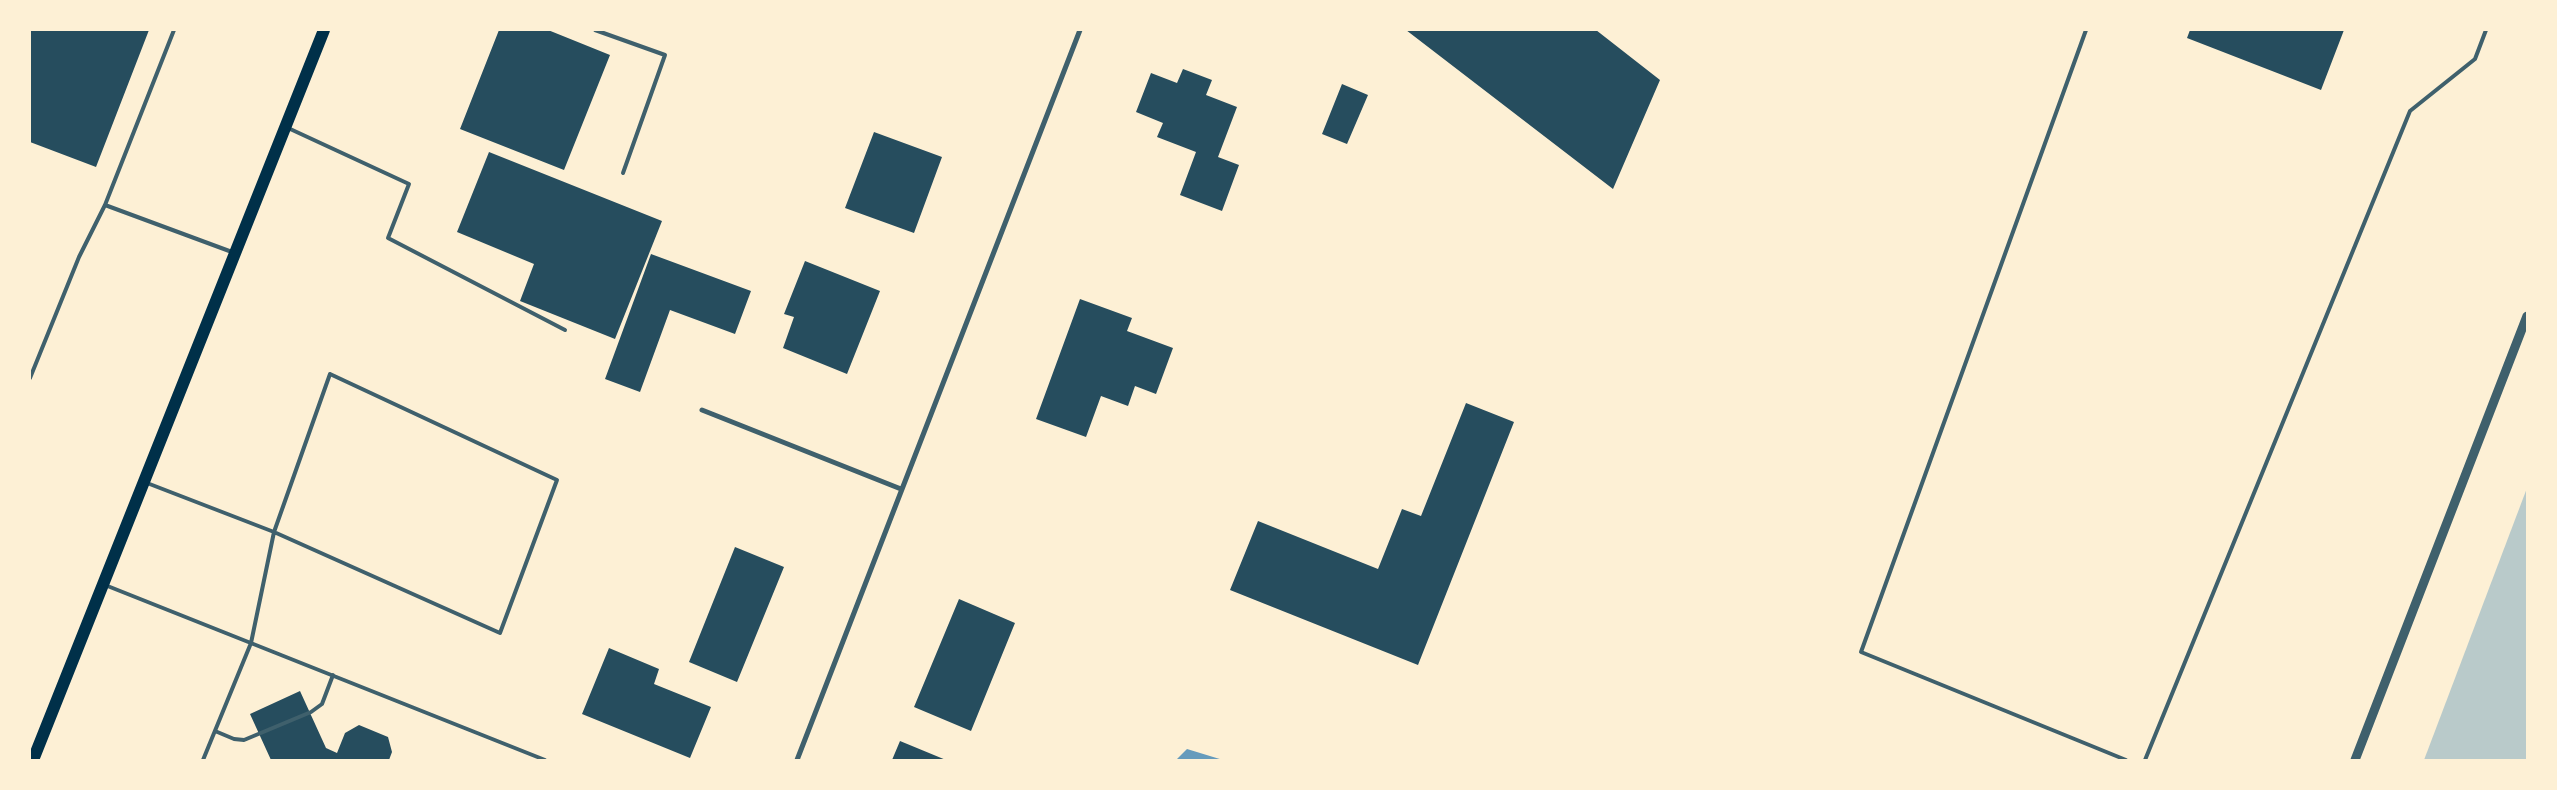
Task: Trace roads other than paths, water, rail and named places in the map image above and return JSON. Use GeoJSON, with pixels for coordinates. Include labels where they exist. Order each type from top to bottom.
{"type":"FeatureCollection","features":[{"type":"Feature","properties":{"kind":"main road"},"geometry":{"type":"LineString","coordinates":[[33,760],[324,30]]}},
{"type":"Feature","properties":{"kind":"street"},"geometry":{"type":"LineString","coordinates":[[797,760],[1080,30]]}},
{"type":"Feature","properties":{"kind":"street"},"geometry":{"type":"LineString","coordinates":[[2355,760],[2527,316]]}},
{"type":"Feature","properties":{"kind":"street"},"geometry":{"type":"LineString","coordinates":[[702,410],[901,490]]}},
{"type":"Feature","properties":{"kind":"lane"},"geometry":{"type":"LineString","coordinates":[[30,378],[79,257],[105,205],[174,30]]}},
{"type":"Feature","properties":{"kind":"lane"},"geometry":{"type":"LineString","coordinates":[[595,30],[665,55],[623,173]]}},
{"type":"Feature","properties":{"kind":"lane"},"geometry":{"type":"LineString","coordinates":[[2086,30],[1861,652],[2126,760]]}},
{"type":"Feature","properties":{"kind":"lane"},"geometry":{"type":"LineString","coordinates":[[2145,760],[2410,111],[2475,59],[2486,30]]}},
{"type":"Feature","properties":{"kind":"lane"},"geometry":{"type":"LineString","coordinates":[[286,127],[409,184],[388,238],[565,330]]}},
{"type":"Feature","properties":{"kind":"lane"},"geometry":{"type":"LineString","coordinates":[[105,205],[235,253]]}},
{"type":"Feature","properties":{"kind":"lane"},"geometry":{"type":"LineString","coordinates":[[144,482],[274,532],[500,633],[557,480],[330,374],[274,532],[251,643],[203,760]]}},
{"type":"Feature","properties":{"kind":"lane"},"geometry":{"type":"LineString","coordinates":[[103,584],[545,760]]}},
{"type":"Feature","properties":{"kind":"lane"},"geometry":{"type":"LineString","coordinates":[[215,731],[234,739],[244,740],[311,712],[322,704],[333,675]]}},
{"type":"Feature","properties":{"kind":"water"},"geometry":{"type":"Polygon","coordinates":[[[1187,749],[1223,760],[1176,760],[1187,749]]]}}]}
